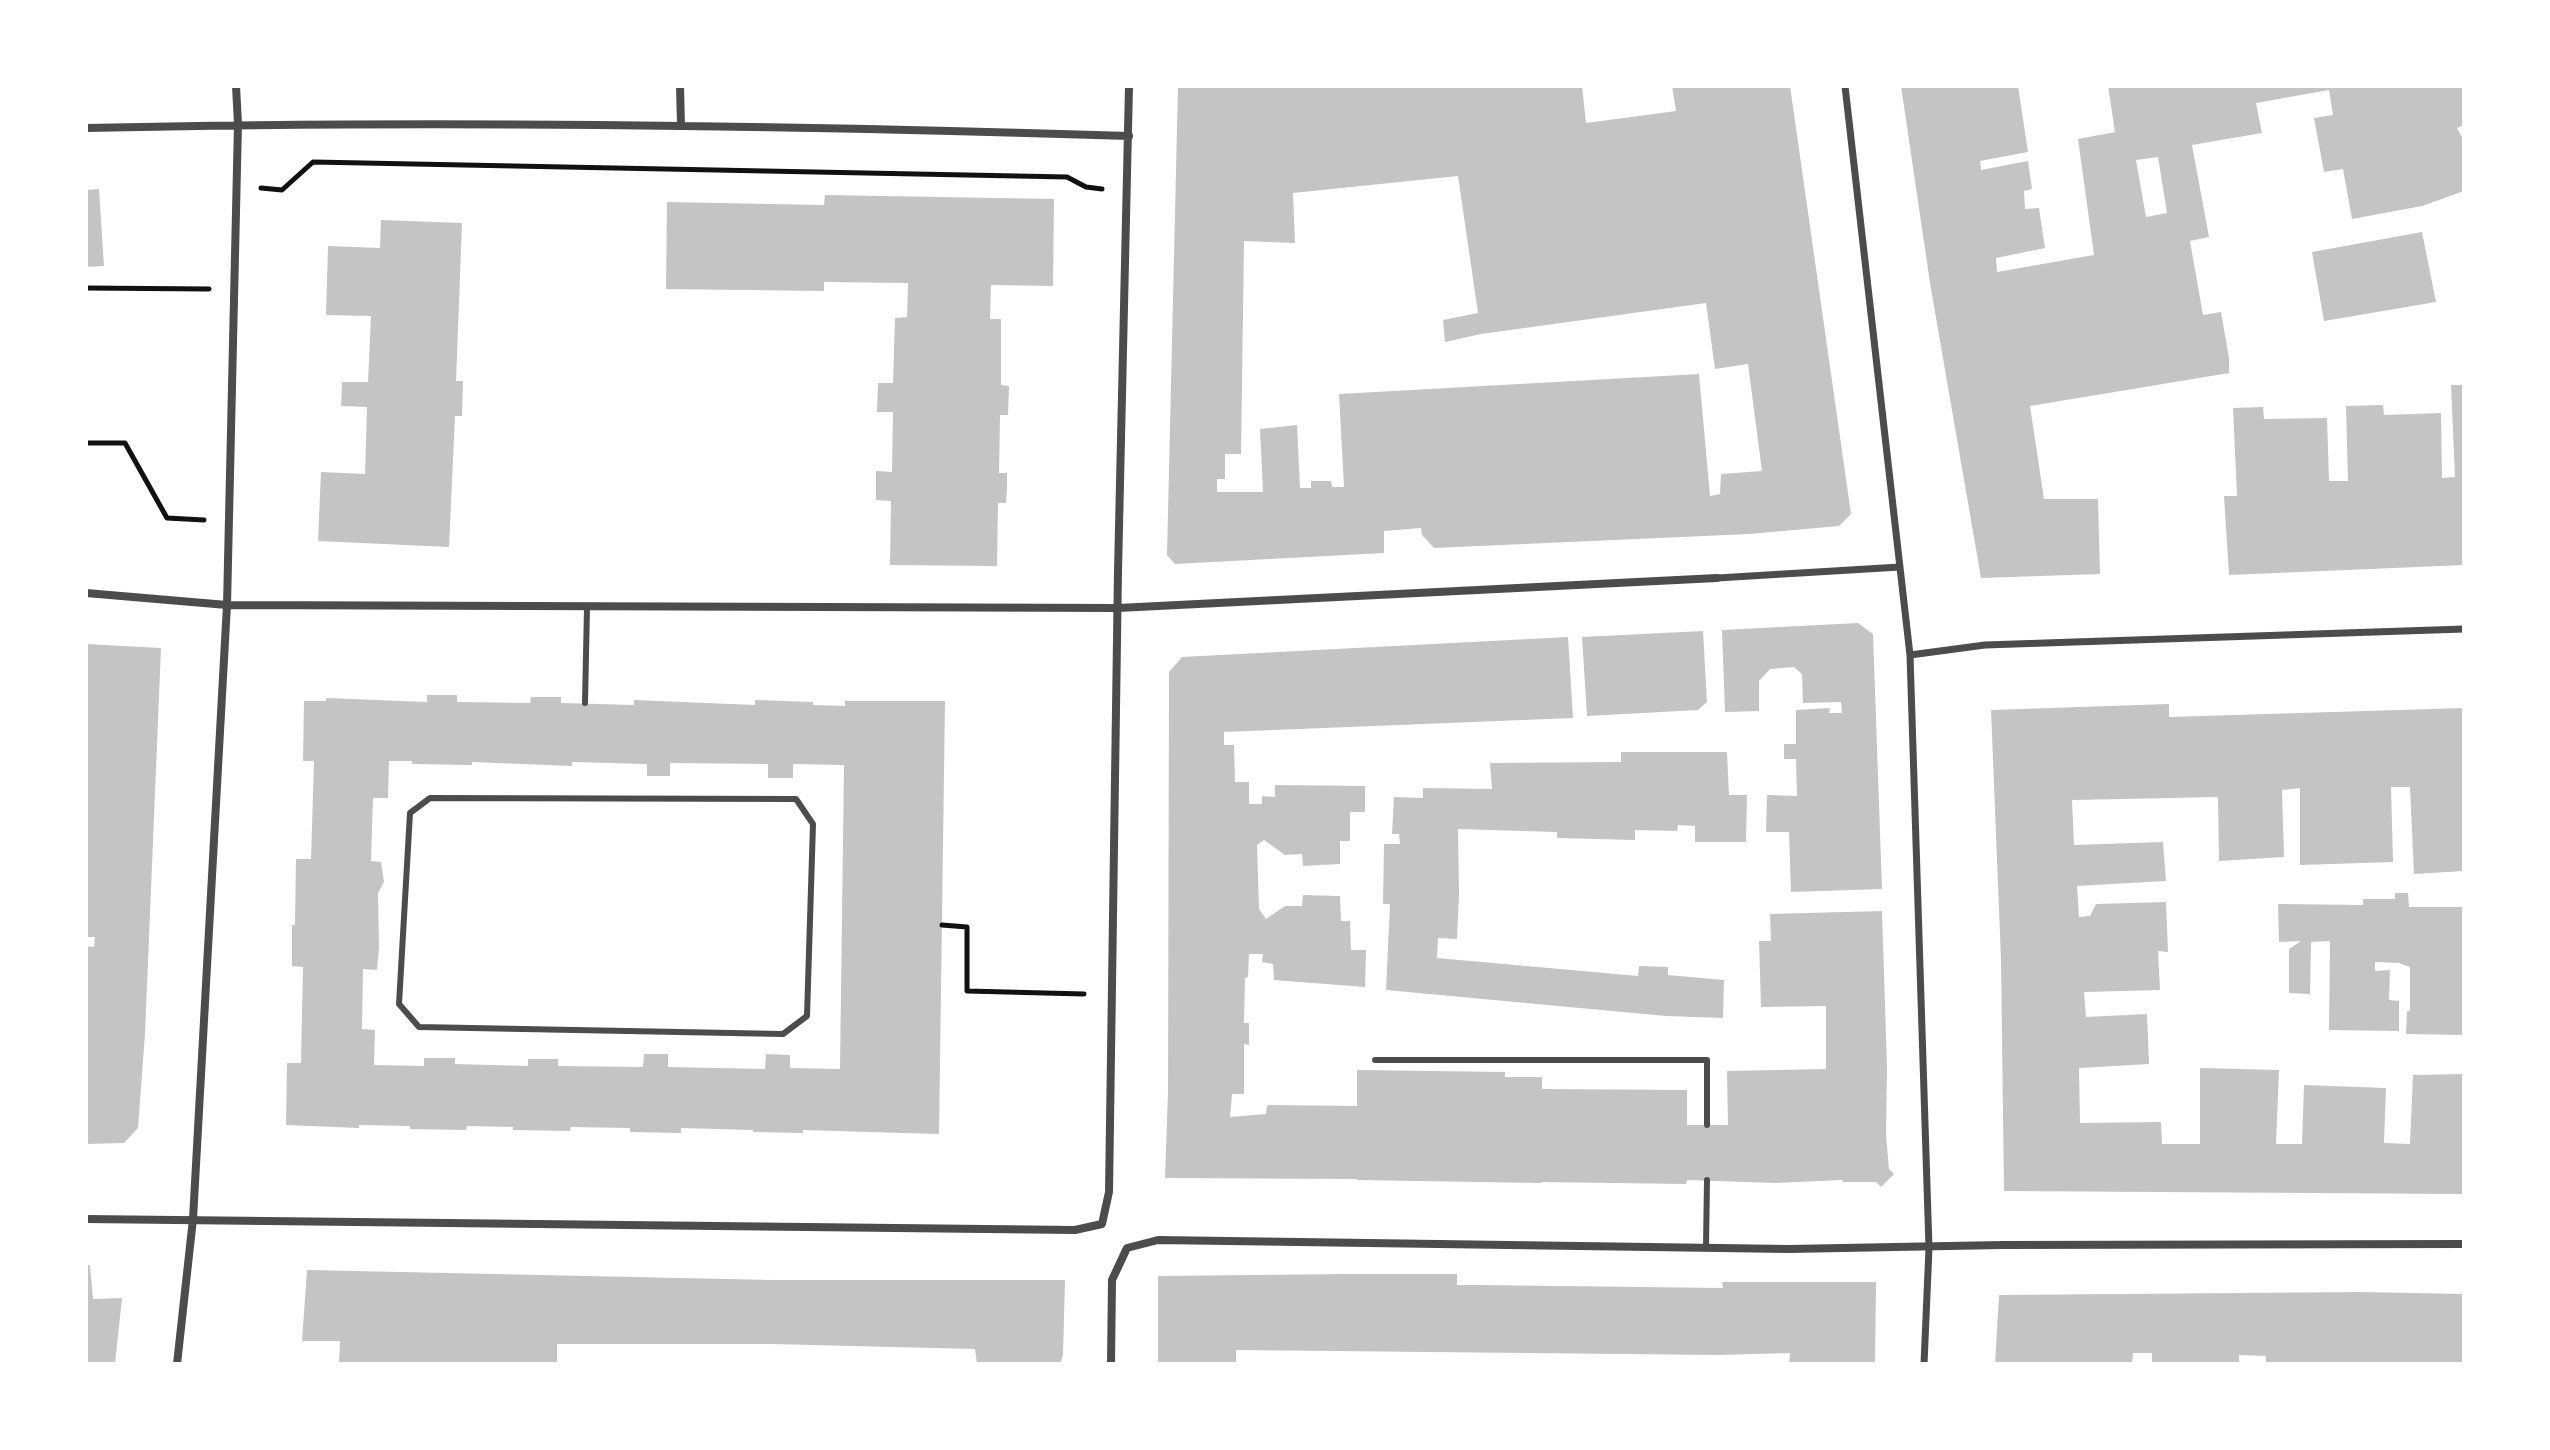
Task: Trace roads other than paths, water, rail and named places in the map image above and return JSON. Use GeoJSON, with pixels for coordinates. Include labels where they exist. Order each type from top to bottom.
{"type":"FeatureCollection","features":[{"type":"Feature","properties":{"kind":"street"},"geometry":{"type":"LineString","coordinates":[[177,1364],[193,1219],[227,605],[238,124],[236,86]]}},
{"type":"Feature","properties":{"kind":"street"},"geometry":{"type":"LineString","coordinates":[[680,86],[681,125]]}},
{"type":"Feature","properties":{"kind":"street"},"geometry":{"type":"LineString","coordinates":[[86,1219],[1075,1230],[1102,1224],[1109,1192],[1129,86]]}},
{"type":"Feature","properties":{"kind":"street"},"geometry":{"type":"LineString","coordinates":[[1845,86],[1910,655],[1929,1248],[1924,1364]]}},
{"type":"Feature","properties":{"kind":"street"},"geometry":{"type":"LineString","coordinates":[[86,128],[238,124],[681,125],[1129,136]]}},
{"type":"Feature","properties":{"kind":"street"},"geometry":{"type":"LineString","coordinates":[[86,593],[227,605],[1118,608],[1900,567]]}},
{"type":"Feature","properties":{"kind":"street"},"geometry":{"type":"LineString","coordinates":[[1910,655],[1985,645],[2464,629]]}},
{"type":"Feature","properties":{"kind":"street"},"geometry":{"type":"LineString","coordinates":[[1111,1364],[1112,1280],[1127,1248],[1158,1240],[1929,1248],[2002,1245],[2464,1244]]}},
{"type":"Feature","properties":{"kind":"lane"},"geometry":{"type":"LineString","coordinates":[[585,703],[587,607]]}},
{"type":"Feature","properties":{"kind":"lane"},"geometry":{"type":"LineString","coordinates":[[430,798],[796,799],[813,824],[807,1016],[783,1034],[419,1027],[399,1004],[410,813],[430,798]]}},
{"type":"Feature","properties":{"kind":"lane"},"geometry":{"type":"LineString","coordinates":[[1375,1060],[1707,1060],[1707,1125]]}},
{"type":"Feature","properties":{"kind":"lane"},"geometry":{"type":"LineString","coordinates":[[1706,1247],[1707,1180]]}}]}
